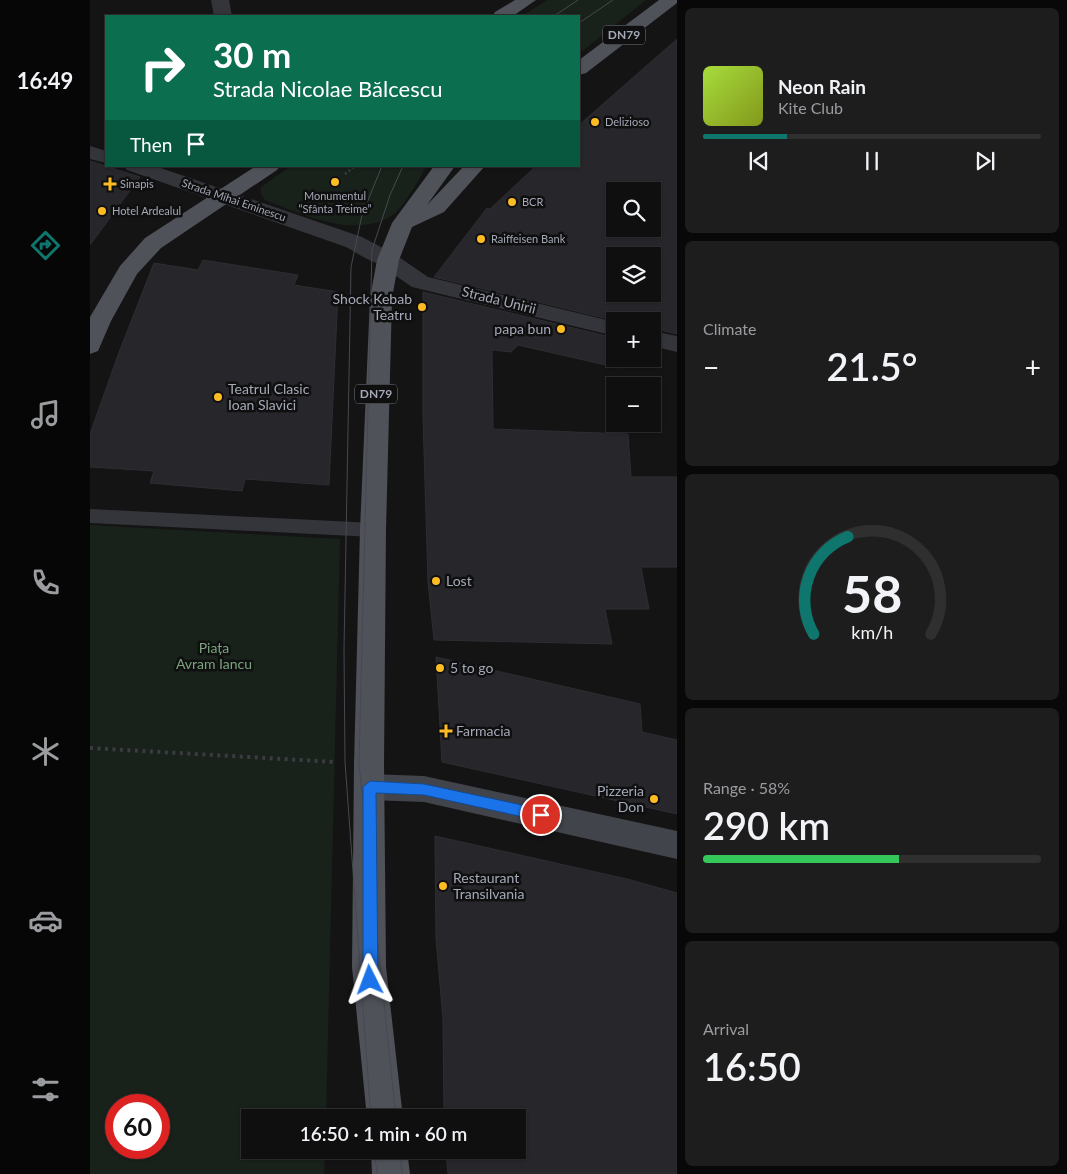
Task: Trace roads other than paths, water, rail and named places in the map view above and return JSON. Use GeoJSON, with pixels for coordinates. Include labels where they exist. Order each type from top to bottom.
{"type":"FeatureCollection","features":[{"type":"Feature","properties":{"kind":"main road"},"geometry":{"type":"LineString","coordinates":[[503,15],[527,0]]}},
{"type":"Feature","properties":{"kind":"main road","name":"DN79"},"geometry":{"type":"LineString","coordinates":[[580,68],[670,0]]}},
{"type":"Feature","properties":{"kind":"main road"},"geometry":{"type":"LineString","coordinates":[[90,346],[94,320],[128,271],[153,243],[268,167]]}},
{"type":"Feature","properties":{"kind":"main road"},"geometry":{"type":"LineString","coordinates":[[403,223],[444,167]]}},
{"type":"Feature","properties":{"kind":"main road"},"geometry":{"type":"LineString","coordinates":[[403,223],[437,208],[474,167]]}},
{"type":"Feature","properties":{"kind":"main road","name":"DN79"},"geometry":{"type":"LineString","coordinates":[[384,1109],[369,967],[369,775],[373,530],[377,370],[381,298],[388,260],[403,223]]}},
{"type":"Feature","properties":{"kind":"main road"},"geometry":{"type":"LineString","coordinates":[[369,775],[677,845]]}},
{"type":"Feature","properties":{"kind":"main road"},"geometry":{"type":"LineString","coordinates":[[390,1159],[391,1174]]}},
{"type":"Feature","properties":{"kind":"street"},"geometry":{"type":"LineString","coordinates":[[220,0],[223,15]]}},
{"type":"Feature","properties":{"kind":"street"},"geometry":{"type":"LineString","coordinates":[[90,152],[105,157]]}},
{"type":"Feature","properties":{"kind":"street","name":"Strada Mihai Eminescu"},"geometry":{"type":"LineString","coordinates":[[137,167],[354,242],[388,260]]}},
{"type":"Feature","properties":{"kind":"street","name":"Strada Unirii"},"geometry":{"type":"LineString","coordinates":[[388,260],[420,282],[606,326]]}},
{"type":"Feature","properties":{"kind":"street"},"geometry":{"type":"LineString","coordinates":[[661,340],[677,344]]}},
{"type":"Feature","properties":{"kind":"lane"},"geometry":{"type":"LineString","coordinates":[[90,516],[373,530]]}},
{"type":"Feature","properties":{"kind":"tram line"},"geometry":{"type":"LineString","coordinates":[[556,15],[578,0]]}},
{"type":"Feature","properties":{"kind":"tram line"},"geometry":{"type":"LineString","coordinates":[[580,22],[613,0]]}},
{"type":"Feature","properties":{"kind":"tram line"},"geometry":{"type":"LineString","coordinates":[[370,1109],[345,762],[344,649],[351,267],[362,215],[382,167]]}},
{"type":"Feature","properties":{"kind":"tram line"},"geometry":{"type":"LineString","coordinates":[[395,1109],[359,763],[372,250],[390,195],[403,167]]}},
{"type":"Feature","properties":{"kind":"tram line"},"geometry":{"type":"LineString","coordinates":[[375,1159],[377,1174]]}},
{"type":"Feature","properties":{"kind":"tram line"},"geometry":{"type":"LineString","coordinates":[[401,1159],[402,1174]]}},
{"type":"Feature","properties":{"kind":"place","name":"Delizioso"},"geometry":{"type":"Point","coordinates":[595,122]}},
{"type":"Feature","properties":{"kind":"place","name":"Monumentul “Sfânta Treime”"},"geometry":{"type":"Point","coordinates":[335,182]}},
{"type":"Feature","properties":{"kind":"place","name":"Sinapis"},"geometry":{"type":"Point","coordinates":[110,184]}},
{"type":"Feature","properties":{"kind":"place","name":"BCR"},"geometry":{"type":"Point","coordinates":[512,202]}},
{"type":"Feature","properties":{"kind":"place","name":"Hotel Ardealul"},"geometry":{"type":"Point","coordinates":[102,211]}},
{"type":"Feature","properties":{"kind":"place","name":"Raiffeisen Bank"},"geometry":{"type":"Point","coordinates":[481,239]}},
{"type":"Feature","properties":{"kind":"place","name":"Shock Kebab Teatru"},"geometry":{"type":"Point","coordinates":[422,307]}},
{"type":"Feature","properties":{"kind":"place","name":"papa bun"},"geometry":{"type":"Point","coordinates":[561,329]}},
{"type":"Feature","properties":{"kind":"place","name":"Teatrul Clasic Ioan Slavici"},"geometry":{"type":"Point","coordinates":[218,397]}},
{"type":"Feature","properties":{"kind":"place","name":"Lost"},"geometry":{"type":"Point","coordinates":[436,581]}},
{"type":"Feature","properties":{"kind":"place","name":"5 to go"},"geometry":{"type":"Point","coordinates":[440,668]}},
{"type":"Feature","properties":{"kind":"place","name":"Farmacia"},"geometry":{"type":"Point","coordinates":[446,731]}},
{"type":"Feature","properties":{"kind":"place","name":"Pizzeria Don"},"geometry":{"type":"Point","coordinates":[654,799]}},
{"type":"Feature","properties":{"kind":"place","name":"Restaurant Transilvania"},"geometry":{"type":"Point","coordinates":[443,886]}},
{"type":"Feature","properties":{"kind":"park label","name":"Piața Avram Iancu"},"geometry":{"type":"Point","coordinates":[214,656]}}]}
